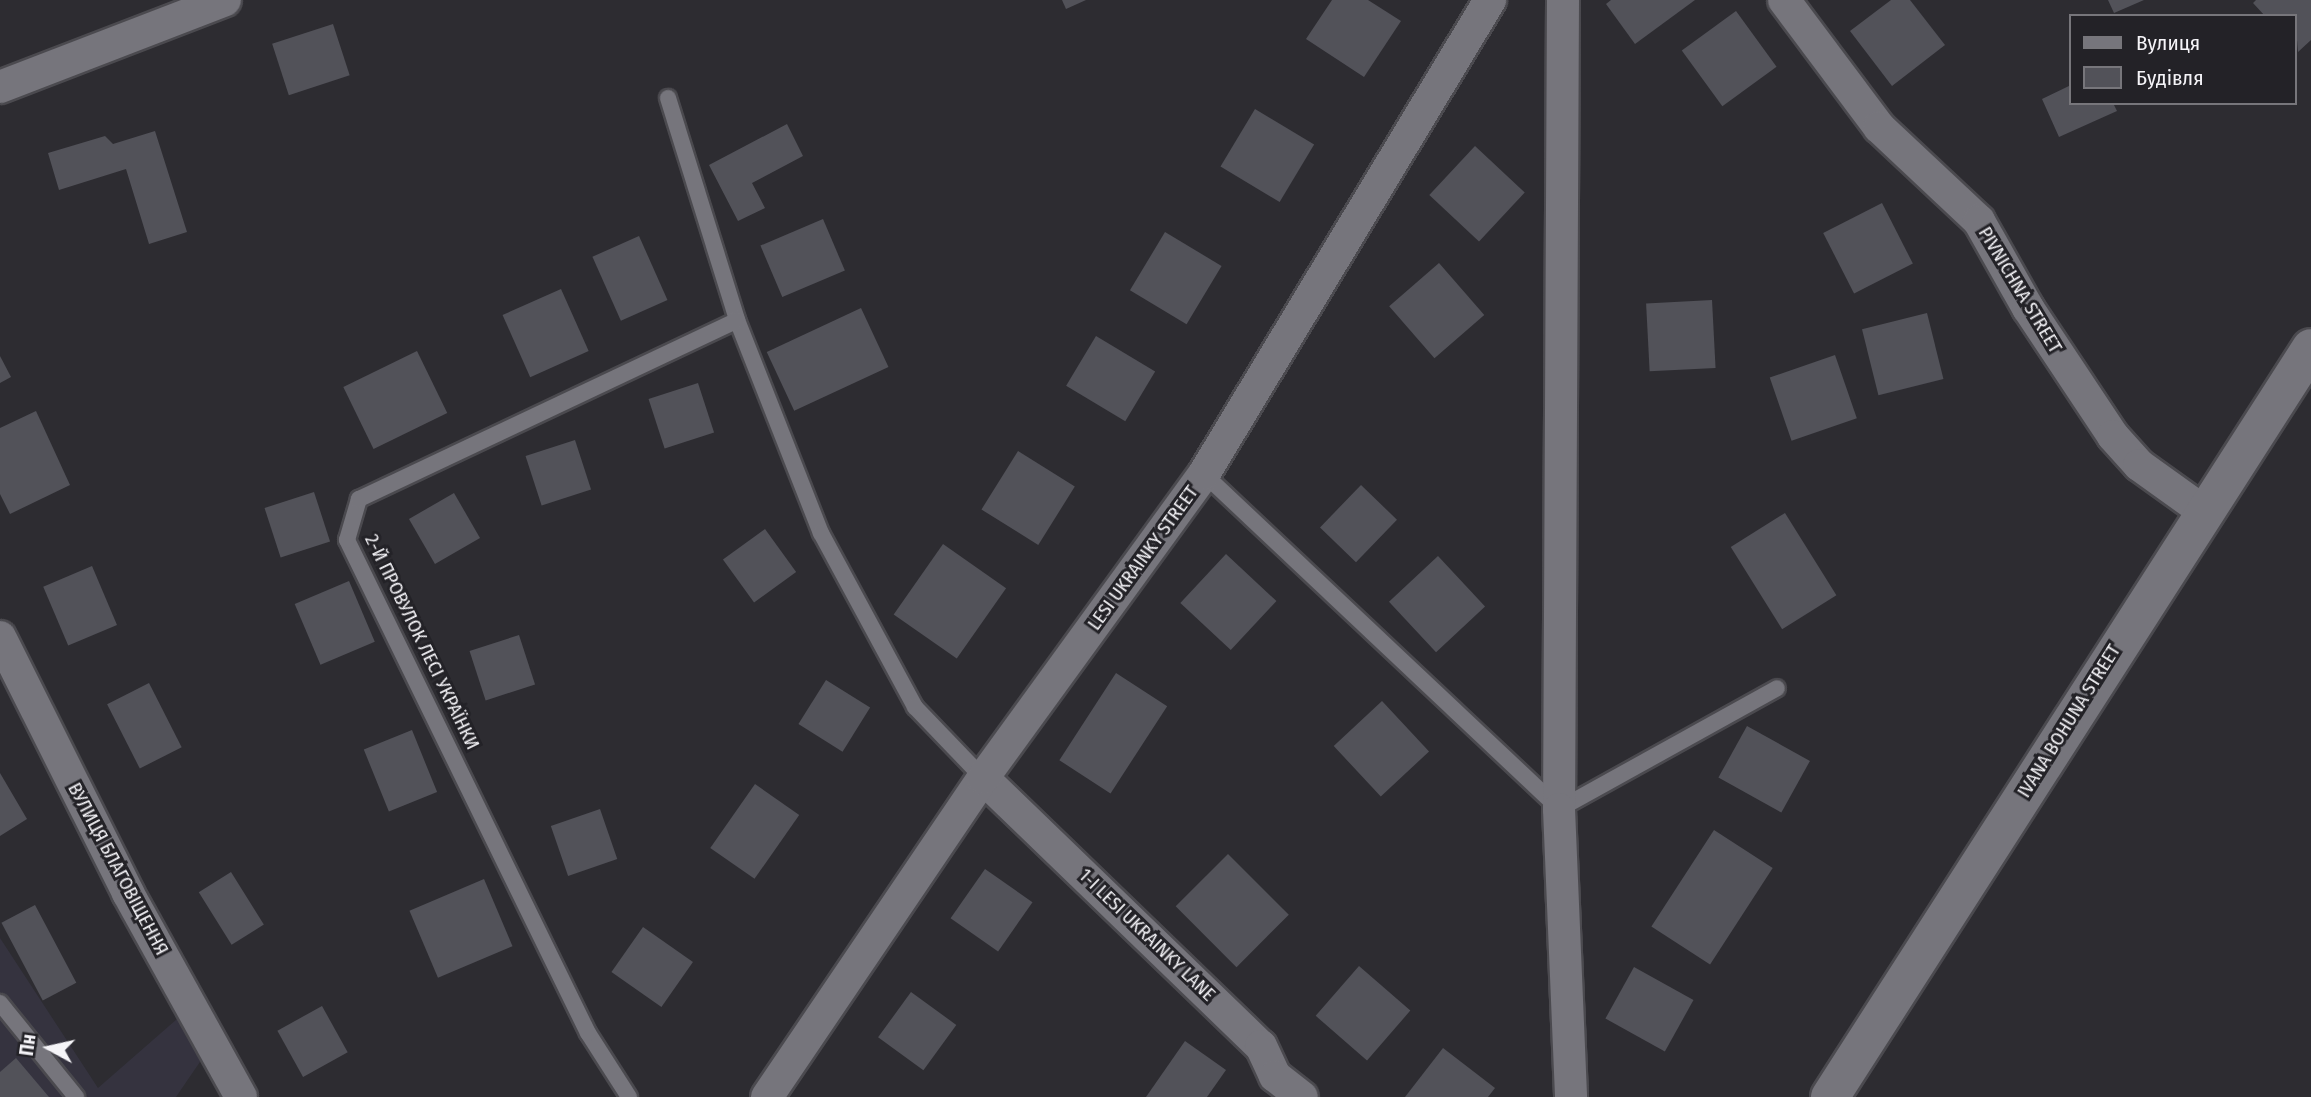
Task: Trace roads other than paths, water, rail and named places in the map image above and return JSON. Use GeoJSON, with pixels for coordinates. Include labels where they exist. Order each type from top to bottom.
{"type":"FeatureCollection","features":[{"type":"Feature","properties":{"kind":"street"},"geometry":{"type":"LineString","coordinates":[[0,88],[225,0]]}},
{"type":"Feature","properties":{"kind":"street","name":"LESI UKRAINKY STREET"},"geometry":{"type":"LineString","coordinates":[[767,1097],[983,778],[1203,474],[1490,0]]}},
{"type":"Feature","properties":{"kind":"street"},"geometry":{"type":"LineString","coordinates":[[1563,0],[1559,809],[1571,1097]]}},
{"type":"Feature","properties":{"kind":"street","name":"PIVNICHNA STREET"},"geometry":{"type":"LineString","coordinates":[[1784,0],[1879,127],[1979,221],[2028,308],[2113,436],[2139,465],[2203,511]]}},
{"type":"Feature","properties":{"kind":"street","name":"IVANA BOHUNA STREET"},"geometry":{"type":"LineString","coordinates":[[1830,1097],[2203,511],[2311,348]]}},
{"type":"Feature","properties":{"kind":"street","name":"ВУЛИЦЯ БЛАГОВІЩЕННЯ"},"geometry":{"type":"LineString","coordinates":[[0,637],[128,893],[241,1097]]}},
{"type":"Feature","properties":{"kind":"street","name":"1-I LESI UKRAINKY LANE"},"geometry":{"type":"LineString","coordinates":[[983,778],[1261,1046],[1268,1087],[1302,1097]]}},
{"type":"Feature","properties":{"kind":"lane"},"geometry":{"type":"LineString","coordinates":[[668,98],[737,320],[833,555],[915,708],[983,778]]}},
{"type":"Feature","properties":{"kind":"lane","name":"2-Й ПРОВУЛОК ЛЕСІ УКРАЇНКИ"},"geometry":{"type":"LineString","coordinates":[[629,1097],[588,1033],[347,540],[359,499],[737,320]]}},
{"type":"Feature","properties":{"kind":"lane"},"geometry":{"type":"LineString","coordinates":[[1203,474],[1559,809],[1777,688]]}},
{"type":"Feature","properties":{"kind":"lane"},"geometry":{"type":"LineString","coordinates":[[0,1003],[76,1097]]}}]}
